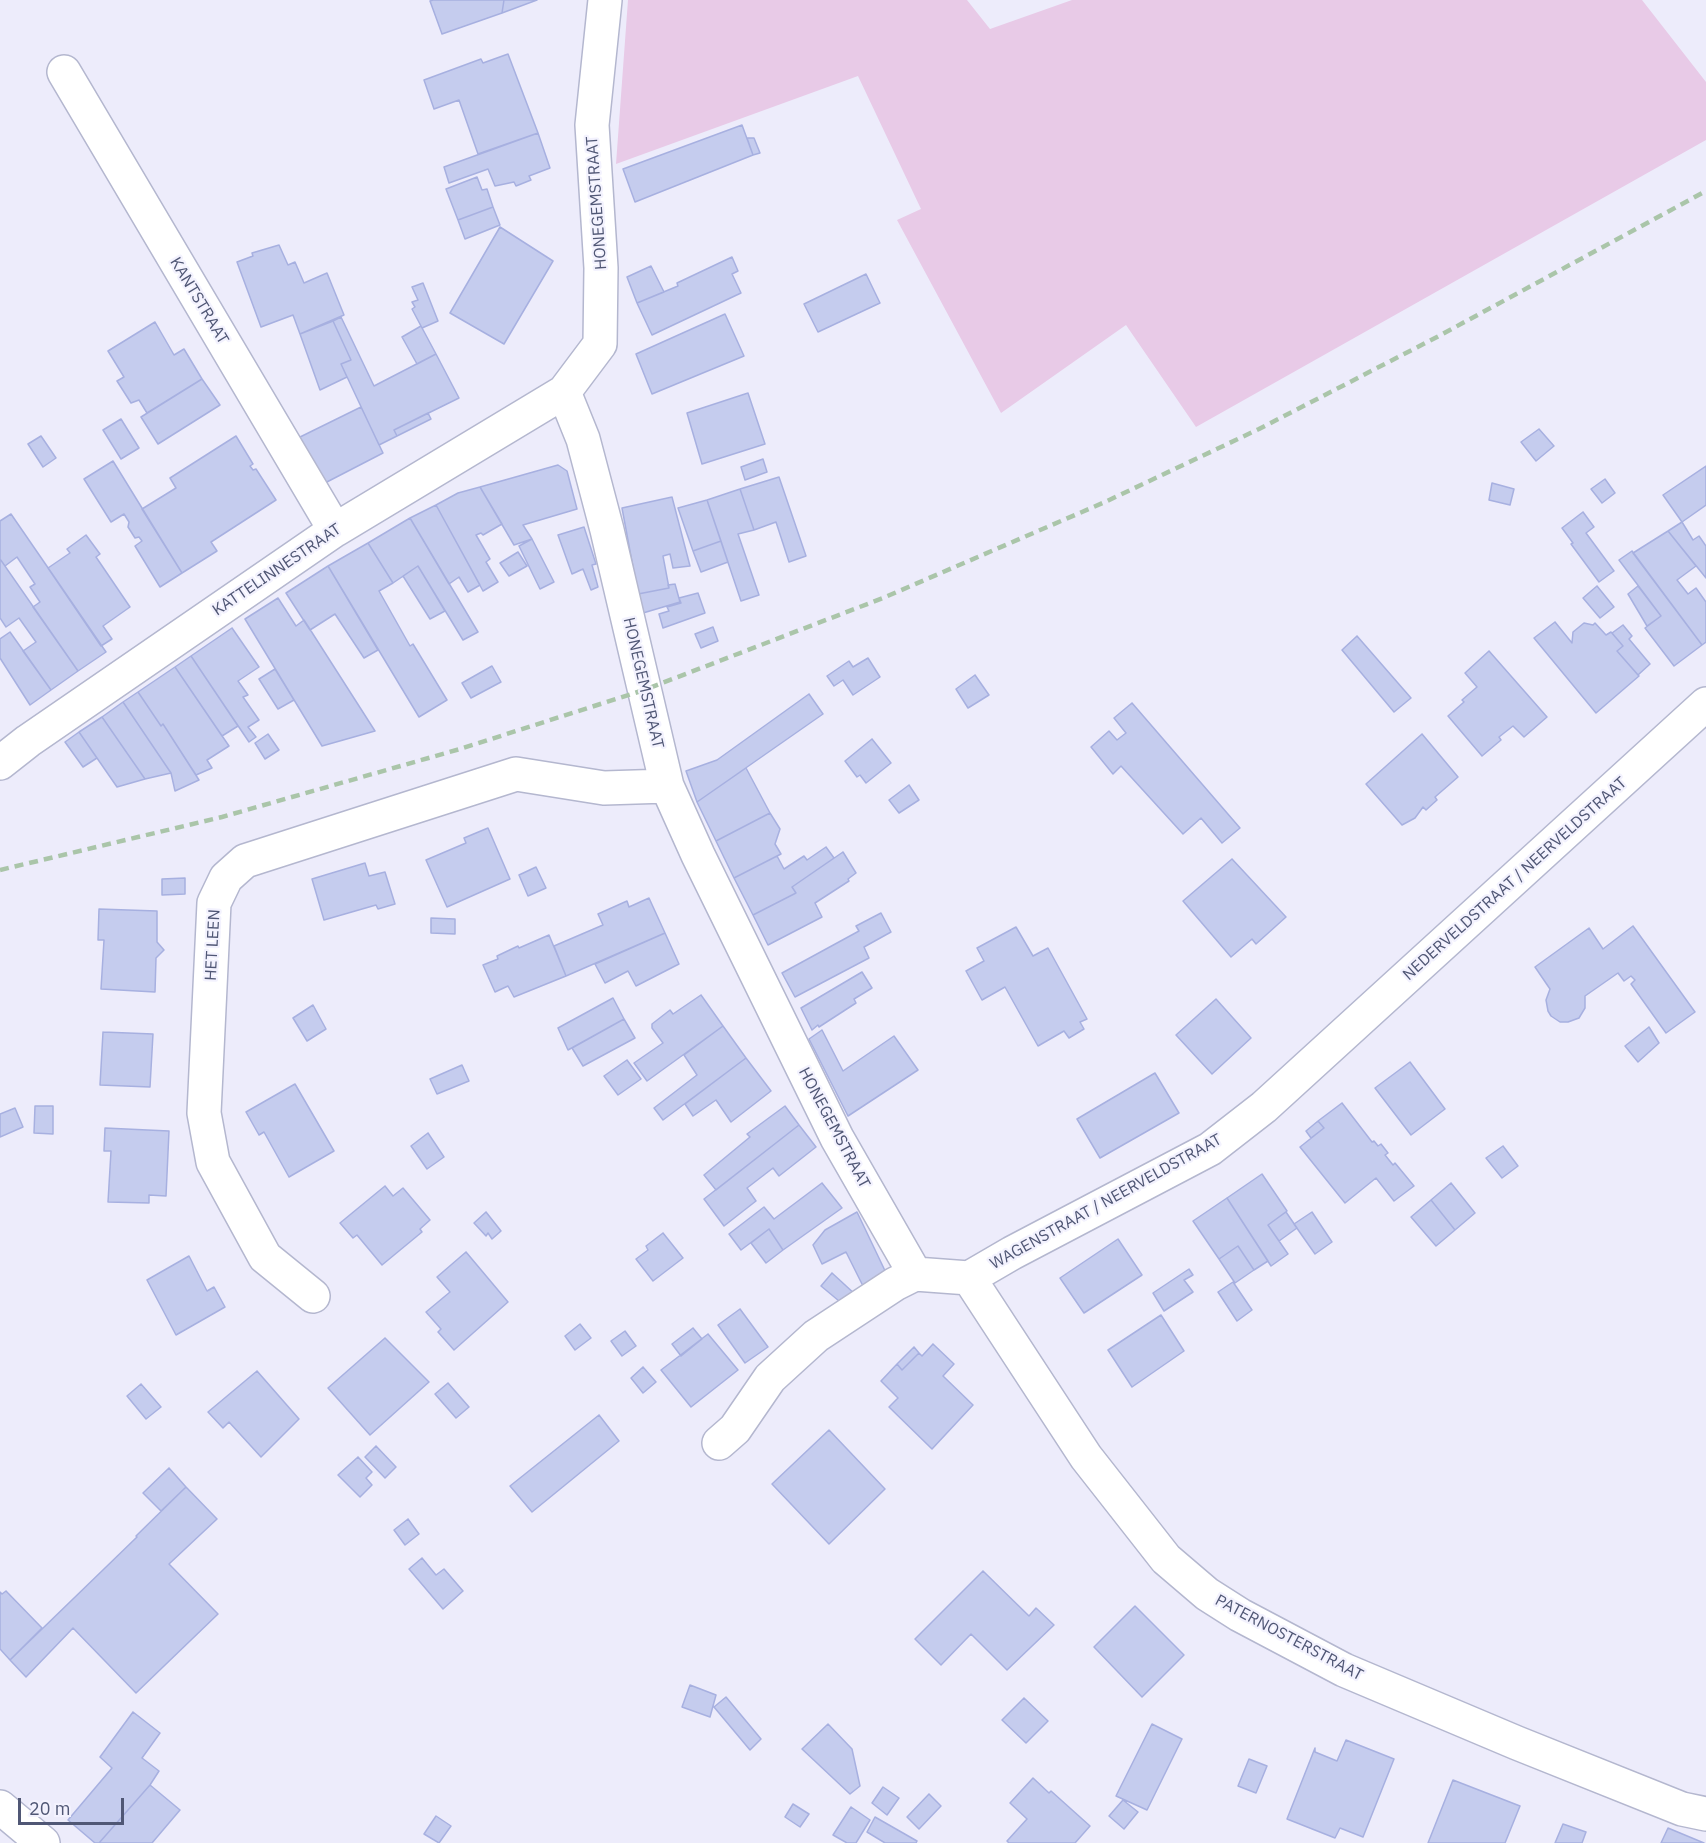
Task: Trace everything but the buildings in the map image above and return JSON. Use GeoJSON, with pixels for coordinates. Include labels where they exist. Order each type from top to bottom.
{"type":"FeatureCollection","features":[{"type":"Feature","properties":{"kind":"street","name":"HONEGEMSTRAAT"},"geometry":{"type":"LineString","coordinates":[[605,0],[592,124],[602,268],[600,344],[564,392],[584,439],[667,786],[698,855],[837,1138],[915,1274]]}},
{"type":"Feature","properties":{"kind":"street","name":"KANTSTRAAT"},"geometry":{"type":"LineString","coordinates":[[64,72],[335,530]]}},
{"type":"Feature","properties":{"kind":"street","name":"KATTELINNESTRAAT"},"geometry":{"type":"LineString","coordinates":[[0,763],[28,741],[335,530],[564,392]]}},
{"type":"Feature","properties":{"kind":"street","name":"NEDERVELDSTRAAT / NEERVELDSTRAAT"},"geometry":{"type":"LineString","coordinates":[[1324,1053],[1706,704]]}},
{"type":"Feature","properties":{"kind":"street","name":"HET LEEN"},"geometry":{"type":"LineString","coordinates":[[313,1296],[265,1257],[213,1162],[204,1113],[214,903],[226,878],[245,861],[516,774],[604,788],[667,786]]}},
{"type":"Feature","properties":{"kind":"street","name":"WAGENSTRAAT / NEERVELDSTRAAT"},"geometry":{"type":"LineString","coordinates":[[969,1278],[1210,1149],[1264,1107],[1324,1053]]}},
{"type":"Feature","properties":{"kind":"street"},"geometry":{"type":"LineString","coordinates":[[719,1443],[735,1429],[770,1378],[816,1336],[895,1284],[915,1274],[969,1278]]}},
{"type":"Feature","properties":{"kind":"street","name":"PATERNOSTERSTRAAT"},"geometry":{"type":"LineString","coordinates":[[969,1278],[1092,1465],[1166,1559],[1207,1594],[1240,1615],[1344,1670],[1682,1809],[1706,1814]]}},
{"type":"Feature","properties":{"kind":"street"},"geometry":{"type":"LineString","coordinates":[[0,1807],[43,1843]]}},
{"type":"Feature","properties":{"kind":"shaded area"},"geometry":{"type":"Polygon","coordinates":[[[628,0],[967,0],[990,29],[1072,0],[1642,0],[1706,82],[1706,140],[1196,427],[1126,325],[1001,413],[897,220],[921,209],[858,76],[616,164],[628,0]]]}},
{"type":"Feature","properties":{"kind":"railway"},"geometry":{"type":"LineString","coordinates":[[0,870],[222,817],[460,749],[644,690],[883,598],[1105,502],[1259,429],[1437,337],[1706,191]]}}]}
